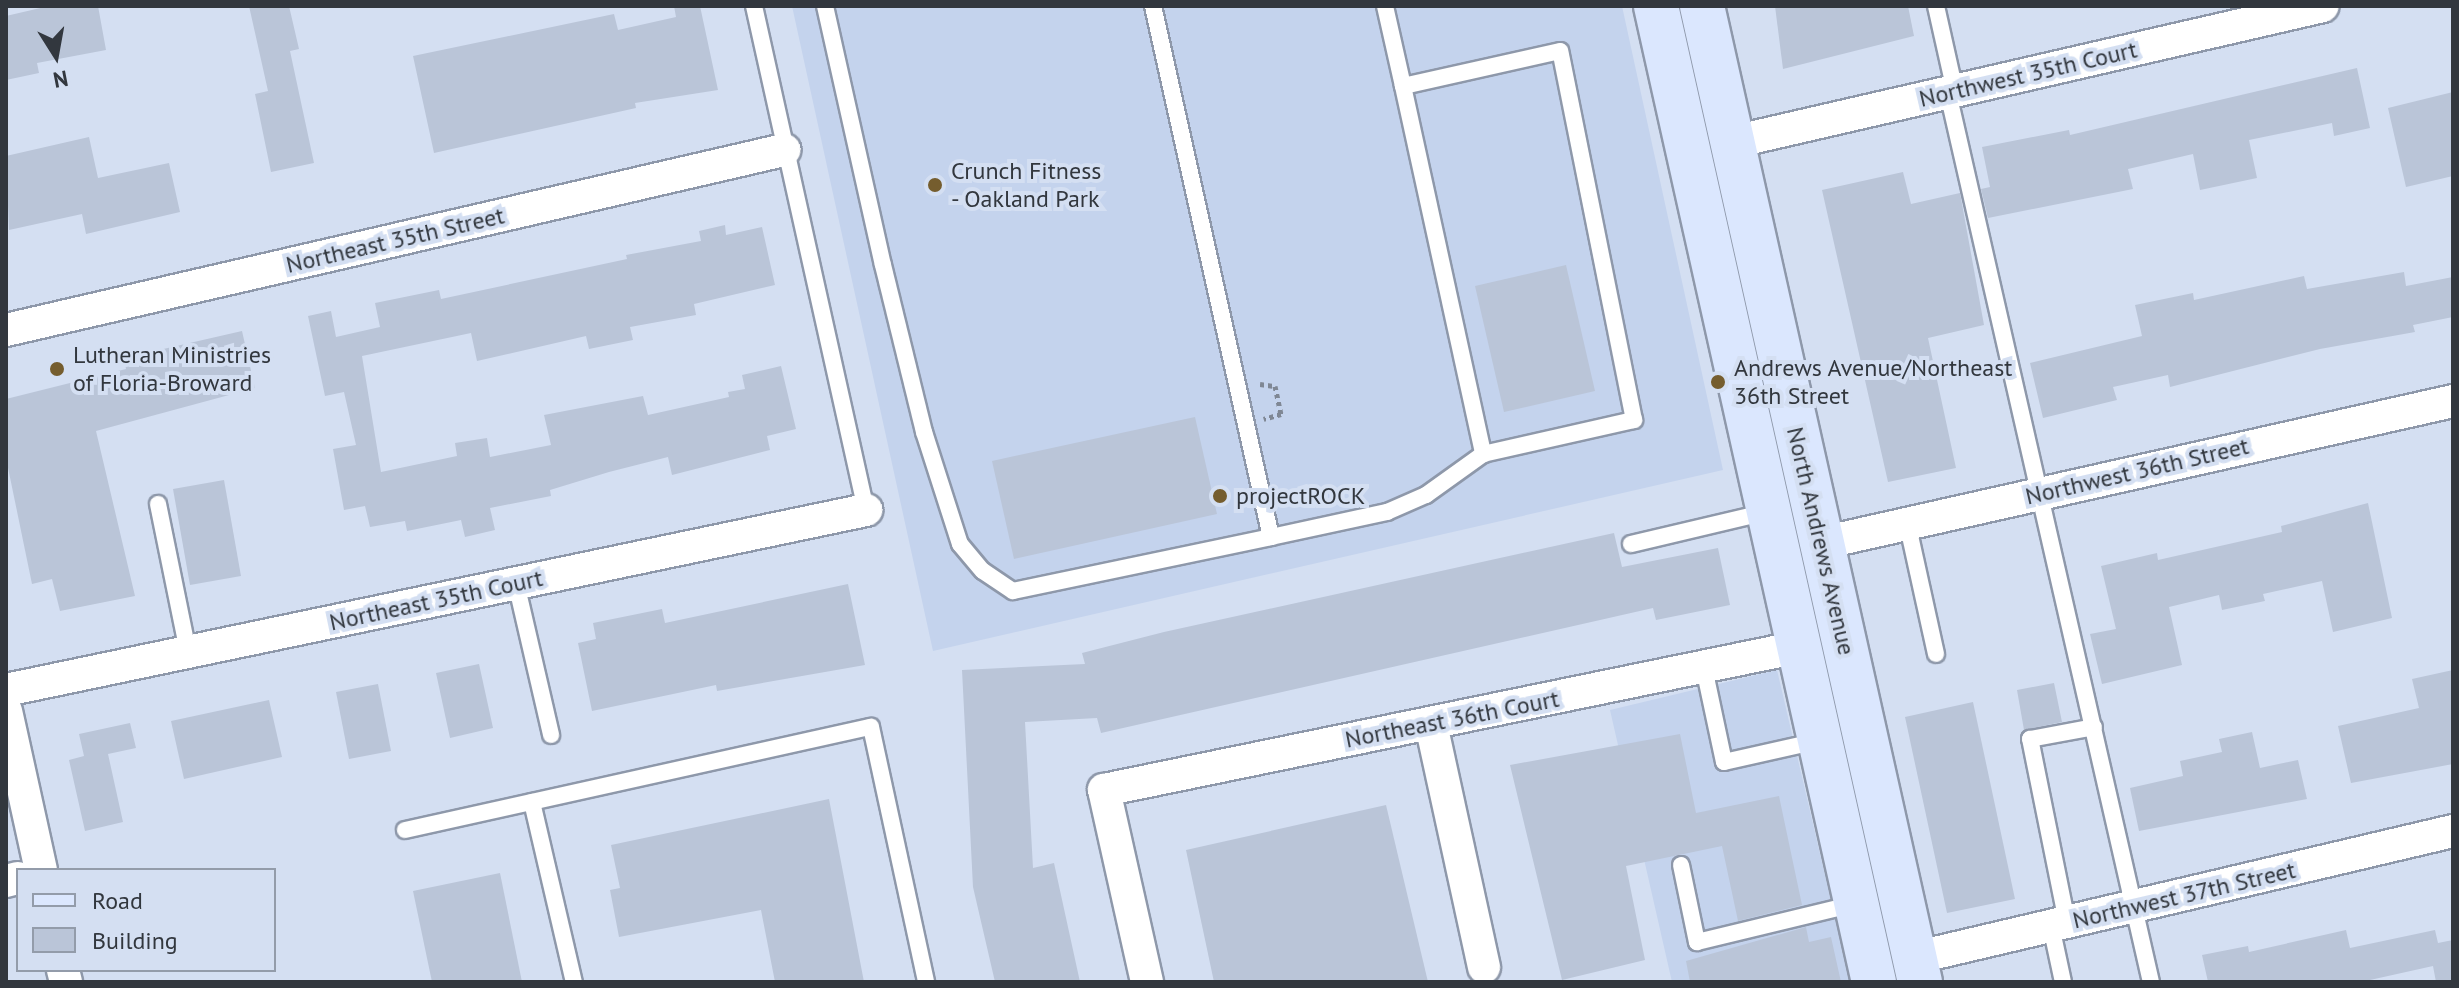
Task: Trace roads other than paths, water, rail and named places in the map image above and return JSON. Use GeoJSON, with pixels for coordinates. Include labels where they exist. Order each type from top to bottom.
{"type":"FeatureCollection","features":[{"type":"Feature","properties":{"kind":"main road","name":"North Andrews Avenue"},"geometry":{"type":"LineString","coordinates":[[1656,6],[1874,982]]}},
{"type":"Feature","properties":{"kind":"main road","name":"North Andrews Avenue"},"geometry":{"type":"LineString","coordinates":[[1702,6],[1917,970]]}},
{"type":"Feature","properties":{"kind":"main road"},"geometry":{"type":"LineString","coordinates":[[1767,512],[1798,540],[1822,543]]}},
{"type":"Feature","properties":{"kind":"main road"},"geometry":{"type":"LineString","coordinates":[[1799,647],[1834,665],[1856,695]]}},
{"type":"Feature","properties":{"kind":"street","name":"Northwest 35th Court"},"geometry":{"type":"LineString","coordinates":[[1733,142],[2323,6]]}},
{"type":"Feature","properties":{"kind":"street","name":"Northeast 35th Street"},"geometry":{"type":"LineString","coordinates":[[6,330],[784,150]]}},
{"type":"Feature","properties":{"kind":"street","name":"Northwest 36th Street"},"geometry":{"type":"LineString","coordinates":[[1822,543],[2453,401]]}},
{"type":"Feature","properties":{"kind":"street","name":"Northeast 35th Court"},"geometry":{"type":"LineString","coordinates":[[6,690],[866,510]]}},
{"type":"Feature","properties":{"kind":"street","name":"Northeast 36th Court"},"geometry":{"type":"LineString","coordinates":[[1147,982],[1104,790],[1799,647]]}},
{"type":"Feature","properties":{"kind":"street"},"geometry":{"type":"LineString","coordinates":[[6,711],[41,868]]}},
{"type":"Feature","properties":{"kind":"street"},"geometry":{"type":"LineString","coordinates":[[1431,724],[1484,967]]}},
{"type":"Feature","properties":{"kind":"street","name":"Northwest 37th Street"},"geometry":{"type":"LineString","coordinates":[[1917,970],[2059,924],[2453,831]]}},
{"type":"Feature","properties":{"kind":"lane"},"geometry":{"type":"LineString","coordinates":[[754,6],[866,510]]}},
{"type":"Feature","properties":{"kind":"lane"},"geometry":{"type":"LineString","coordinates":[[825,6],[924,432],[960,544],[983,571],[1013,591],[1387,512],[1426,495],[1483,454],[1634,420],[1560,51],[1403,86]]}},
{"type":"Feature","properties":{"kind":"lane"},"geometry":{"type":"LineString","coordinates":[[1153,6],[1271,537]]}},
{"type":"Feature","properties":{"kind":"lane"},"geometry":{"type":"LineString","coordinates":[[1385,6],[1483,454]]}},
{"type":"Feature","properties":{"kind":"lane"},"geometry":{"type":"LineString","coordinates":[[1936,6],[1952,92],[2151,982]]}},
{"type":"Feature","properties":{"kind":"lane"},"geometry":{"type":"LineString","coordinates":[[158,504],[188,652]]}},
{"type":"Feature","properties":{"kind":"lane"},"geometry":{"type":"LineString","coordinates":[[1631,544],[1767,512]]}},
{"type":"Feature","properties":{"kind":"lane"},"geometry":{"type":"LineString","coordinates":[[1907,522],[1936,654]]}},
{"type":"Feature","properties":{"kind":"lane"},"geometry":{"type":"LineString","coordinates":[[516,583],[551,735]]}},
{"type":"Feature","properties":{"kind":"lane"},"geometry":{"type":"LineString","coordinates":[[1704,668],[1724,762],[1819,740]]}},
{"type":"Feature","properties":{"kind":"lane"},"geometry":{"type":"LineString","coordinates":[[405,830],[871,727],[926,982]]}},
{"type":"Feature","properties":{"kind":"lane"},"geometry":{"type":"LineString","coordinates":[[2063,982],[2059,924],[2030,739],[2094,727]]}},
{"type":"Feature","properties":{"kind":"lane"},"geometry":{"type":"LineString","coordinates":[[532,802],[574,982]]}},
{"type":"Feature","properties":{"kind":"lane"},"geometry":{"type":"LineString","coordinates":[[1681,865],[1697,942],[1855,904]]}},
{"type":"Feature","properties":{"kind":"place","name":"Crunch Fitness - Oakland Park"},"geometry":{"type":"Point","coordinates":[935,185]}},
{"type":"Feature","properties":{"kind":"place","name":"Lutheran Ministries of Floria-Broward"},"geometry":{"type":"Point","coordinates":[57,369]}},
{"type":"Feature","properties":{"kind":"place","name":"Andrews Avenue/Northeast 36th Street"},"geometry":{"type":"Point","coordinates":[1718,382]}},
{"type":"Feature","properties":{"kind":"place","name":"projectROCK"},"geometry":{"type":"Point","coordinates":[1220,496]}}]}
